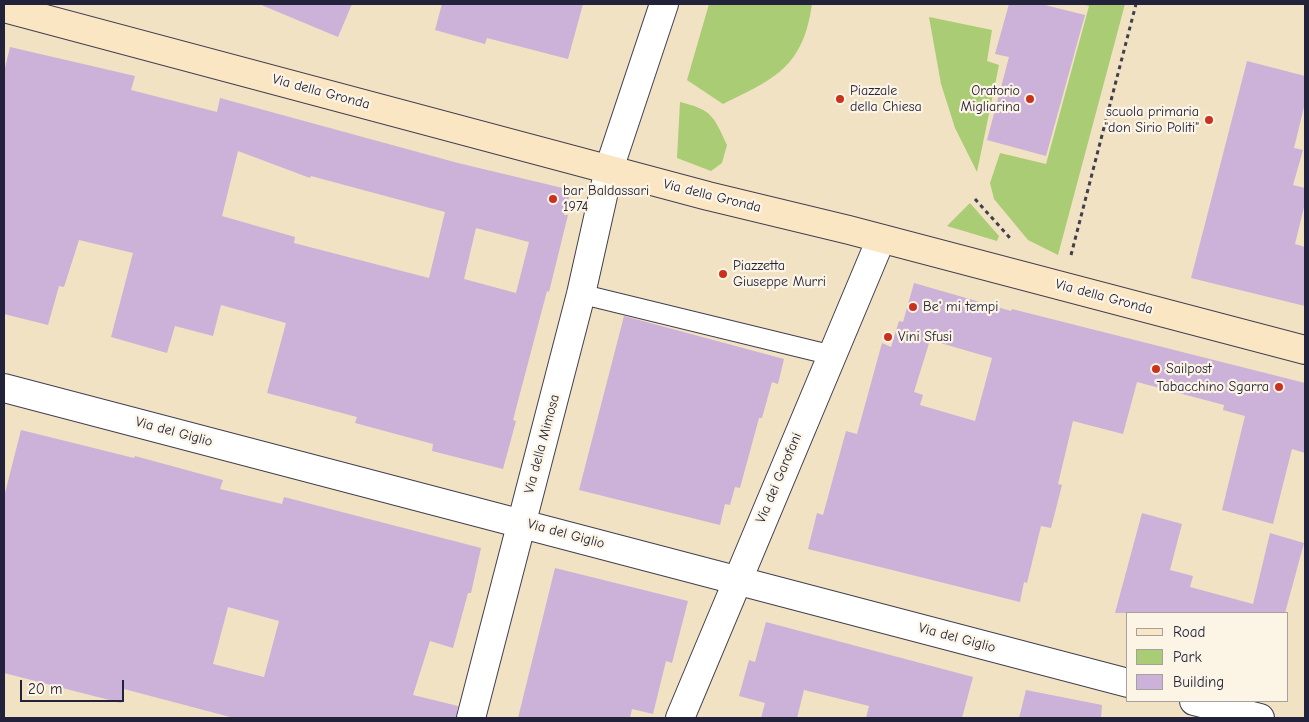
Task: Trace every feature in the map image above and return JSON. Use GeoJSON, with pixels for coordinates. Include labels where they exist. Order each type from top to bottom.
{"type":"FeatureCollection","features":[{"type":"Feature","properties":{"kind":"street","name":"Via della Mimosa"},"geometry":{"type":"LineString","coordinates":[[470,718],[581,294],[609,169],[664,4]]}},
{"type":"Feature","properties":{"kind":"street","name":"Via della Gronda"},"geometry":{"type":"LineString","coordinates":[[19,8],[609,169],[1305,350]]}},
{"type":"Feature","properties":{"kind":"street","name":"Via dei Garofani"},"geometry":{"type":"LineString","coordinates":[[680,718],[831,355],[882,239]]}},
{"type":"Feature","properties":{"kind":"street","name":"Via del Giglio"},"geometry":{"type":"LineString","coordinates":[[4,388],[522,522],[1126,682]]}},
{"type":"Feature","properties":{"kind":"street"},"geometry":{"type":"LineString","coordinates":[[1198,702],[1260,718]]}},
{"type":"Feature","properties":{"kind":"lane"},"geometry":{"type":"LineString","coordinates":[[581,294],[831,355]]}},
{"type":"Feature","properties":{"kind":"path"},"geometry":{"type":"LineString","coordinates":[[1063,286],[1136,4]]}},
{"type":"Feature","properties":{"kind":"green space"},"geometry":{"type":"Polygon","coordinates":[[[709,4],[812,4],[802,43],[784,68],[772,78],[723,104],[687,80],[709,4]]]}},
{"type":"Feature","properties":{"kind":"green space"},"geometry":{"type":"Polygon","coordinates":[[[1082,4],[1125,4],[1058,255],[1028,240],[994,199],[990,183],[1000,153],[1046,164],[1089,6],[1082,4]]]}},
{"type":"Feature","properties":{"kind":"green space"},"geometry":{"type":"Polygon","coordinates":[[[929,17],[992,30],[987,61],[999,65],[977,172],[955,128],[941,84],[929,17]]]}},
{"type":"Feature","properties":{"kind":"green space"},"geometry":{"type":"Polygon","coordinates":[[[680,102],[699,108],[710,115],[727,145],[722,163],[711,171],[677,158],[680,102]]]}},
{"type":"Feature","properties":{"kind":"green space"},"geometry":{"type":"Polygon","coordinates":[[[970,203],[999,236],[997,241],[947,226],[970,203]]]}},
{"type":"Feature","properties":{"kind":"building"},"geometry":{"type":"Polygon","coordinates":[[[259,4],[352,4],[338,37],[259,4]]]}},
{"type":"Feature","properties":{"kind":"building"},"geometry":{"type":"Polygon","coordinates":[[[442,4],[583,4],[568,59],[487,38],[485,44],[435,30],[442,4]]]}},
{"type":"Feature","properties":{"kind":"building","name":"Oratorio Migliarina"},"geometry":{"type":"Polygon","coordinates":[[[1009,4],[1041,4],[1085,15],[1046,156],[987,140],[1009,57],[995,54],[1009,4]]]}},
{"type":"Feature","properties":{"kind":"building"},"geometry":{"type":"Polygon","coordinates":[[[10,47],[135,76],[131,90],[217,112],[220,98],[458,163],[571,190],[564,215],[568,215],[549,292],[547,291],[513,420],[516,421],[503,469],[432,451],[433,444],[355,423],[357,417],[267,393],[286,323],[221,305],[213,336],[175,326],[167,353],[111,337],[133,253],[79,240],[64,287],[59,286],[48,325],[4,314],[4,72],[10,47]],[[238,151],[222,216],[295,237],[294,243],[429,278],[445,212],[311,176],[310,178],[238,151]],[[476,228],[464,279],[516,293],[529,242],[476,228]]]}},
{"type":"Feature","properties":{"kind":"building"},"geometry":{"type":"Polygon","coordinates":[[[1247,61],[1305,76],[1305,103],[1294,148],[1303,150],[1293,185],[1305,188],[1305,203],[1295,244],[1305,247],[1305,306],[1191,278],[1247,61]]]}},
{"type":"Feature","properties":{"kind":"building"},"geometry":{"type":"Polygon","coordinates":[[[914,283],[1011,311],[1012,309],[1305,383],[1305,453],[1292,449],[1273,524],[1222,510],[1245,416],[1223,410],[1224,405],[1137,382],[1123,434],[1073,421],[1058,484],[1062,485],[1051,528],[1041,526],[1027,583],[1024,582],[1020,602],[808,549],[817,513],[823,515],[846,431],[857,434],[882,343],[891,347],[899,321],[903,322],[914,283]],[[930,340],[914,392],[923,395],[920,405],[975,421],[992,358],[930,340]]]}},
{"type":"Feature","properties":{"kind":"building"},"geometry":{"type":"Polygon","coordinates":[[[624,316],[784,359],[778,384],[772,382],[762,418],[759,418],[740,488],[735,487],[730,505],[725,504],[720,525],[579,490],[624,316]]]}},
{"type":"Feature","properties":{"kind":"building"},"geometry":{"type":"Polygon","coordinates":[[[21,430],[134,458],[135,456],[223,480],[220,489],[282,504],[284,497],[481,548],[471,593],[468,593],[453,648],[430,641],[413,695],[458,706],[456,718],[234,718],[124,689],[121,703],[4,673],[4,497],[21,430]],[[228,607],[213,664],[264,677],[279,621],[228,607]]]}},
{"type":"Feature","properties":{"kind":"building"},"geometry":{"type":"Polygon","coordinates":[[[1142,513],[1182,524],[1170,570],[1193,576],[1190,587],[1253,604],[1270,533],[1304,543],[1285,612],[1115,613],[1142,513]]]}},
{"type":"Feature","properties":{"kind":"building"},"geometry":{"type":"Polygon","coordinates":[[[555,568],[688,601],[672,663],[666,661],[653,714],[632,709],[630,718],[518,718],[555,568]]]}},
{"type":"Feature","properties":{"kind":"building"},"geometry":{"type":"Polygon","coordinates":[[[766,622],[973,677],[962,718],[866,718],[869,706],[804,690],[797,718],[761,718],[765,703],[739,696],[749,660],[755,662],[766,622]]]}},
{"type":"Feature","properties":{"kind":"building"},"geometry":{"type":"Polygon","coordinates":[[[1026,690],[1102,705],[1101,718],[1019,718],[1026,690]]]}},
{"type":"Feature","properties":{"kind":"place","name":"Piazzale della Chiesa"},"geometry":{"type":"Point","coordinates":[840,99]}},
{"type":"Feature","properties":{"kind":"place","name":"Oratorio Migliarina"},"geometry":{"type":"Point","coordinates":[1030,99]}},
{"type":"Feature","properties":{"kind":"place","name":"scuola primaria \"don Sirio Politi\""},"geometry":{"type":"Point","coordinates":[1209,120]}},
{"type":"Feature","properties":{"kind":"place","name":"bar Baldassari 1974"},"geometry":{"type":"Point","coordinates":[553,199]}},
{"type":"Feature","properties":{"kind":"place","name":"Piazzetta Giuseppe Murri"},"geometry":{"type":"Point","coordinates":[723,274]}},
{"type":"Feature","properties":{"kind":"place","name":"Be' mi tempi"},"geometry":{"type":"Point","coordinates":[913,307]}},
{"type":"Feature","properties":{"kind":"place","name":"Vini Sfusi"},"geometry":{"type":"Point","coordinates":[888,337]}},
{"type":"Feature","properties":{"kind":"place","name":"Sailpost"},"geometry":{"type":"Point","coordinates":[1156,369]}},
{"type":"Feature","properties":{"kind":"place","name":"Tabacchino Sgarra"},"geometry":{"type":"Point","coordinates":[1279,387]}}]}
